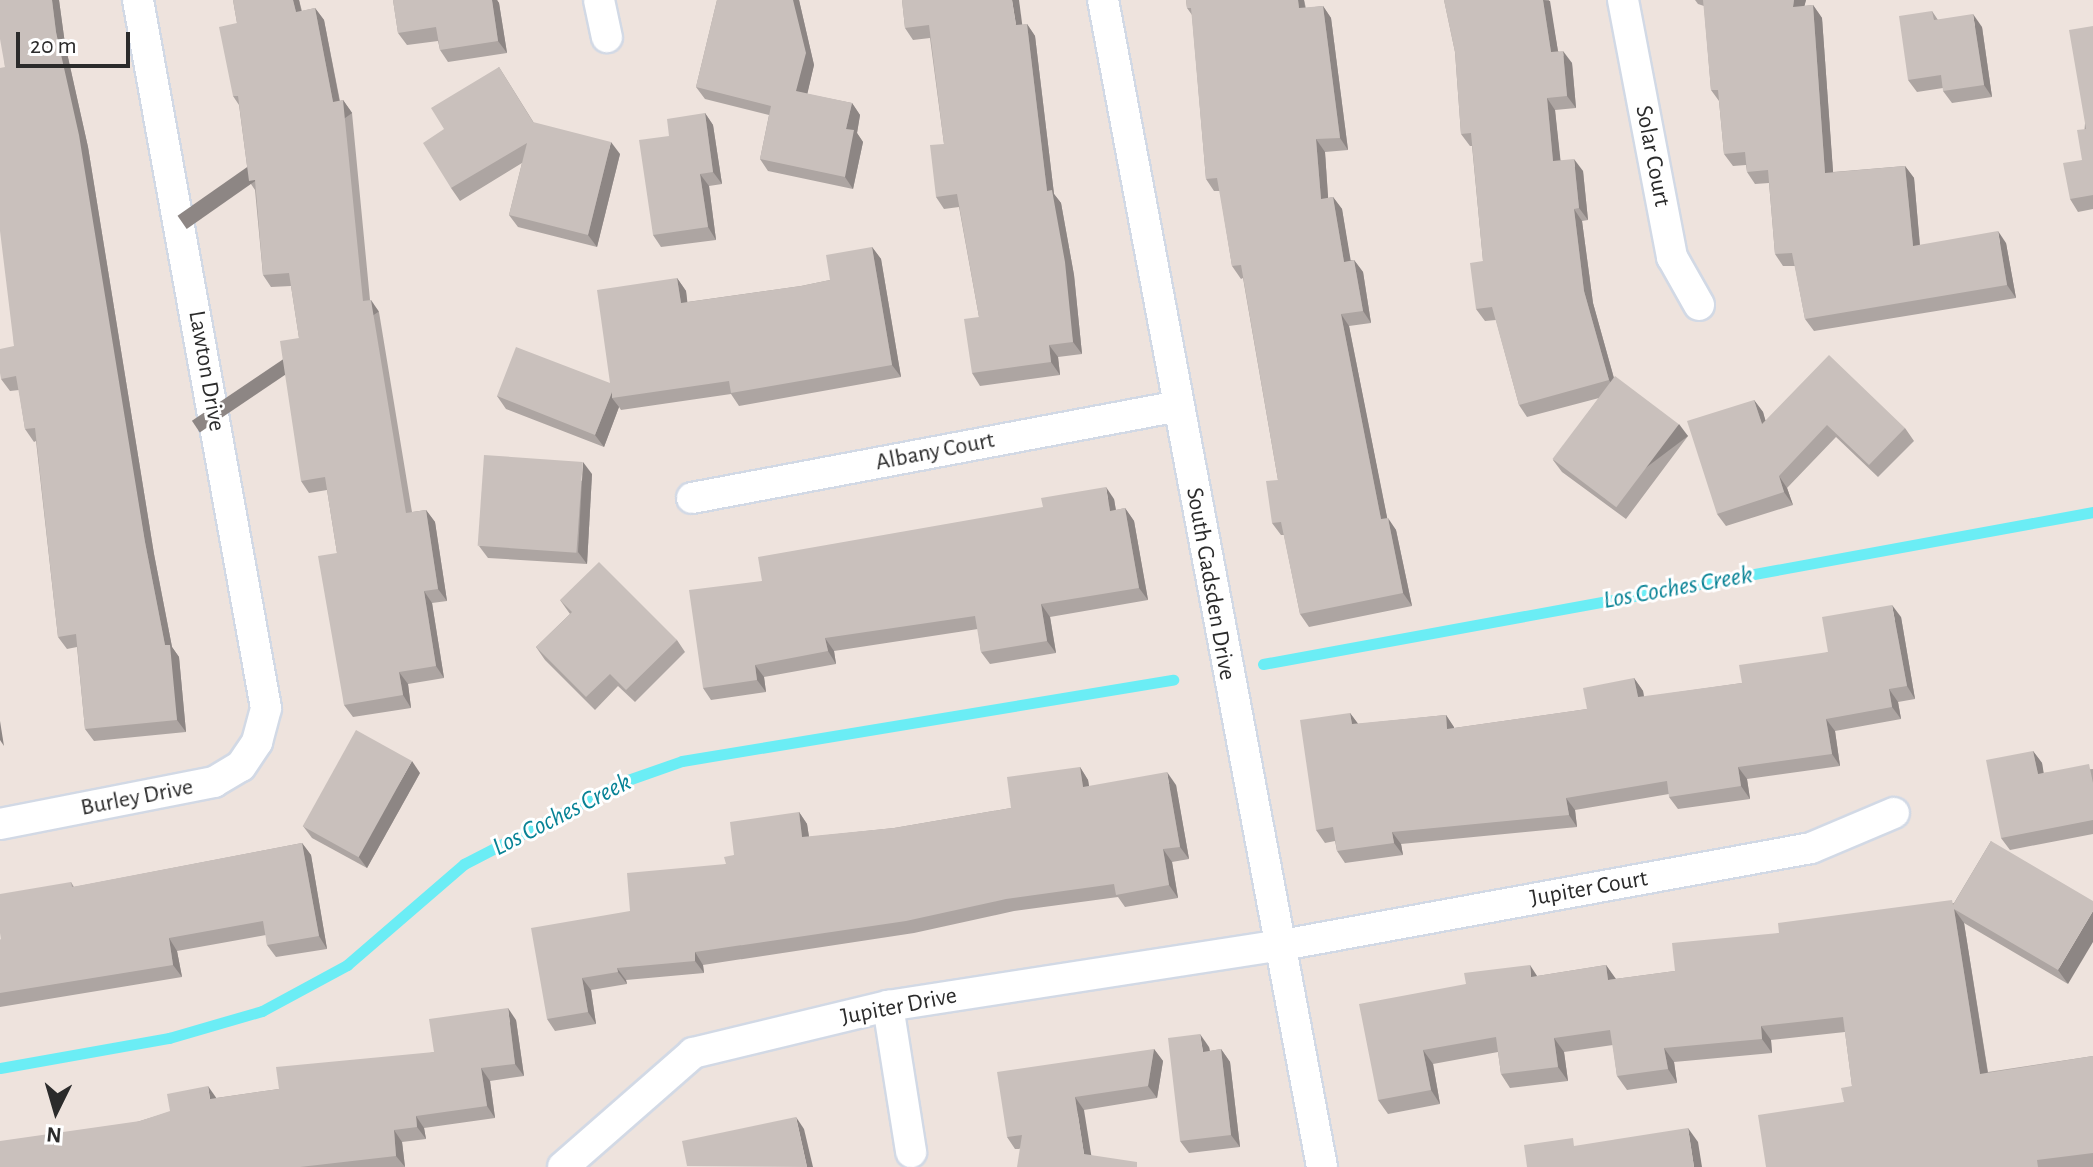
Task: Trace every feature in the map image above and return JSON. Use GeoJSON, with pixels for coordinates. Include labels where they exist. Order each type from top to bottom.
{"type":"FeatureCollection","features":[{"type":"Feature","properties":{"kind":"street","name":"Lawton Drive"},"geometry":{"type":"LineString","coordinates":[[138,0],[262,674],[266,708],[257,742]]}},
{"type":"Feature","properties":{"kind":"street"},"geometry":{"type":"LineString","coordinates":[[599,0],[607,37]]}},
{"type":"Feature","properties":{"kind":"street","name":"South Gadsden Drive"},"geometry":{"type":"LineString","coordinates":[[1103,0],[1277,946],[1322,1167]]}},
{"type":"Feature","properties":{"kind":"street","name":"Solar Court"},"geometry":{"type":"LineString","coordinates":[[1623,0],[1672,257],[1699,305]]}},
{"type":"Feature","properties":{"kind":"street","name":"Albany Court"},"geometry":{"type":"LineString","coordinates":[[692,498],[1178,406]]}},
{"type":"Feature","properties":{"kind":"street","name":"Burley Drive"},"geometry":{"type":"LineString","coordinates":[[0,824],[214,782],[241,766],[257,742]]}},
{"type":"Feature","properties":{"kind":"street","name":"Jupiter Court"},"geometry":{"type":"LineString","coordinates":[[1277,946],[1811,848],[1894,813]]}},
{"type":"Feature","properties":{"kind":"street","name":"Jupiter Drive"},"geometry":{"type":"LineString","coordinates":[[563,1167],[693,1053],[888,1006],[1277,946]]}},
{"type":"Feature","properties":{"kind":"street"},"geometry":{"type":"LineString","coordinates":[[888,1006],[911,1152]]}},
{"type":"Feature","properties":{"kind":"building"},"geometry":{"type":"Polygon","coordinates":[[[0,0],[52,0],[79,135],[145,542],[165,645],[170,645],[177,720],[85,729],[76,634],[58,637],[35,428],[25,429],[16,376],[1,379],[0,373],[0,349],[14,346],[0,231],[0,68],[5,67],[0,39],[0,0]]]}},
{"type":"Feature","properties":{"kind":"building"},"geometry":{"type":"Polygon","coordinates":[[[233,0],[293,0],[296,12],[315,8],[333,102],[343,100],[363,301],[371,300],[406,513],[426,510],[438,589],[424,591],[436,666],[399,672],[403,695],[344,705],[318,556],[337,553],[325,477],[301,481],[280,341],[299,338],[289,273],[263,275],[255,180],[249,181],[238,96],[233,96],[219,27],[237,23],[233,0]]]}},
{"type":"Feature","properties":{"kind":"building"},"geometry":{"type":"Polygon","coordinates":[[[393,0],[492,0],[498,41],[440,50],[436,27],[398,33],[393,0]]]}},
{"type":"Feature","properties":{"kind":"building"},"geometry":{"type":"Polygon","coordinates":[[[717,0],[793,0],[806,53],[796,91],[852,103],[846,129],[854,130],[845,177],[760,159],[771,106],[696,87],[717,0]]]}},
{"type":"Feature","properties":{"kind":"building"},"geometry":{"type":"Polygon","coordinates":[[[902,0],[1012,0],[1016,25],[1027,24],[1047,191],[1052,190],[1065,262],[1073,342],[1049,345],[1051,362],[972,373],[964,319],[979,317],[957,194],[936,197],[930,145],[944,144],[929,25],[905,28],[902,0]]]}},
{"type":"Feature","properties":{"kind":"building"},"geometry":{"type":"Polygon","coordinates":[[[1186,0],[1298,0],[1299,8],[1323,6],[1340,138],[1316,139],[1321,199],[1333,197],[1344,262],[1354,260],[1363,311],[1341,314],[1381,519],[1388,518],[1403,593],[1300,614],[1281,522],[1272,523],[1266,481],[1278,480],[1241,265],[1232,266],[1217,178],[1206,179],[1191,8],[1187,8],[1186,0]]]}},
{"type":"Feature","properties":{"kind":"building"},"geometry":{"type":"Polygon","coordinates":[[[1444,0],[1543,0],[1551,52],[1563,51],[1567,96],[1547,98],[1553,161],[1574,159],[1579,208],[1574,209],[1584,291],[1609,380],[1519,405],[1492,307],[1476,309],[1470,263],[1483,261],[1471,133],[1461,134],[1455,52],[1444,0]]]}},
{"type":"Feature","properties":{"kind":"building"},"geometry":{"type":"Polygon","coordinates":[[[1703,0],[1794,0],[1793,7],[1813,5],[1825,173],[1905,166],[1913,246],[1998,231],[2007,285],[1805,319],[1792,253],[1775,254],[1768,170],[1747,172],[1745,152],[1724,154],[1718,90],[1711,90],[1703,0]]]}},
{"type":"Feature","properties":{"kind":"building"},"geometry":{"type":"Polygon","coordinates":[[[1932,11],[1934,20],[1973,14],[1984,85],[1943,91],[1941,75],[1908,80],[1899,16],[1932,11]]]}},
{"type":"Feature","properties":{"kind":"building"},"geometry":{"type":"Polygon","coordinates":[[[2093,26],[2093,195],[2070,199],[2063,163],[2082,160],[2077,130],[2086,129],[2069,30],[2093,26]]]}},
{"type":"Feature","properties":{"kind":"building"},"geometry":{"type":"Polygon","coordinates":[[[499,67],[533,122],[611,142],[588,235],[509,215],[527,143],[451,188],[423,143],[444,129],[431,108],[499,67]]]}},
{"type":"Feature","properties":{"kind":"building"},"geometry":{"type":"Polygon","coordinates":[[[705,113],[713,172],[700,174],[708,227],[653,235],[639,140],[669,136],[667,119],[705,113]]]}},
{"type":"Feature","properties":{"kind":"building"},"geometry":{"type":"Polygon","coordinates":[[[872,247],[892,365],[731,393],[729,381],[612,398],[612,392],[595,435],[497,396],[516,347],[610,383],[597,290],[677,278],[681,303],[801,286],[830,280],[826,255],[872,247]]]}},
{"type":"Feature","properties":{"kind":"building"},"geometry":{"type":"Polygon","coordinates":[[[1829,355],[1905,428],[1869,465],[1827,425],[1779,476],[1784,492],[1717,514],[1687,421],[1754,400],[1762,424],[1829,355]]]}},
{"type":"Feature","properties":{"kind":"building"},"geometry":{"type":"Polygon","coordinates":[[[1615,376],[1679,424],[1616,507],[1552,459],[1615,376]]]}},
{"type":"Feature","properties":{"kind":"building"},"geometry":{"type":"Polygon","coordinates":[[[484,455],[583,462],[576,553],[478,546],[484,455]]]}},
{"type":"Feature","properties":{"kind":"building"},"geometry":{"type":"Polygon","coordinates":[[[1106,487],[1110,511],[1125,508],[1139,588],[1041,604],[1047,641],[981,652],[975,616],[825,638],[828,651],[755,665],[757,680],[703,688],[689,590],[762,581],[758,557],[1043,507],[1041,498],[1106,487]]]}},
{"type":"Feature","properties":{"kind":"building"},"geometry":{"type":"Polygon","coordinates":[[[599,562],[677,640],[626,690],[610,674],[586,697],[536,647],[572,612],[560,600],[599,562]]]}},
{"type":"Feature","properties":{"kind":"building"},"geometry":{"type":"Polygon","coordinates":[[[1892,605],[1907,686],[1889,689],[1892,707],[1826,719],[1832,754],[1738,767],[1741,786],[1669,797],[1667,781],[1566,798],[1569,815],[1392,832],[1394,843],[1337,851],[1333,827],[1316,830],[1300,720],[1350,713],[1352,724],[1446,715],[1447,729],[1587,709],[1583,688],[1634,678],[1638,697],[1742,683],[1739,665],[1828,652],[1822,617],[1892,605]]]}},
{"type":"Feature","properties":{"kind":"building"},"geometry":{"type":"Polygon","coordinates":[[[356,730],[412,761],[359,857],[303,826],[356,730]]]}},
{"type":"Feature","properties":{"kind":"building"},"geometry":{"type":"Polygon","coordinates":[[[2033,751],[2038,774],[2089,764],[2093,783],[2093,820],[2001,838],[1986,760],[2033,751]]]}},
{"type":"Feature","properties":{"kind":"building"},"geometry":{"type":"Polygon","coordinates":[[[1080,767],[1083,787],[1167,772],[1180,847],[1163,849],[1169,885],[1116,895],[1114,884],[1006,899],[906,921],[695,952],[695,961],[617,968],[618,972],[582,978],[588,1012],[547,1019],[531,928],[630,911],[627,873],[726,864],[724,857],[734,855],[730,822],[799,812],[802,837],[894,828],[1011,808],[1007,777],[1080,767]]]}},
{"type":"Feature","properties":{"kind":"building"},"geometry":{"type":"Polygon","coordinates":[[[1991,841],[2093,901],[2093,911],[2058,970],[1954,909],[1980,1074],[2093,1056],[2093,1153],[2037,1160],[2038,1167],[1766,1167],[1758,1115],[1844,1102],[1841,1088],[1852,1086],[1843,1017],[1761,1026],[1762,1039],[1664,1048],[1668,1069],[1617,1076],[1610,1030],[1554,1038],[1558,1067],[1501,1074],[1496,1037],[1423,1050],[1431,1090],[1378,1100],[1359,1004],[1466,984],[1464,973],[1530,965],[1531,977],[1606,965],[1608,980],[1675,971],[1672,943],[1779,933],[1778,923],[1952,900],[1953,905],[1991,841]]]}},
{"type":"Feature","properties":{"kind":"building"},"geometry":{"type":"Polygon","coordinates":[[[302,843],[319,936],[267,945],[263,921],[169,938],[173,965],[0,993],[0,894],[71,882],[72,887],[302,843]]]}},
{"type":"Feature","properties":{"kind":"building"},"geometry":{"type":"Polygon","coordinates":[[[508,1008],[515,1064],[481,1068],[487,1106],[416,1116],[417,1127],[394,1130],[396,1156],[300,1167],[0,1167],[0,1141],[140,1121],[170,1111],[167,1094],[208,1086],[210,1099],[279,1089],[276,1067],[434,1052],[429,1019],[508,1008]]]}},
{"type":"Feature","properties":{"kind":"building"},"geometry":{"type":"Polygon","coordinates":[[[1200,1034],[1203,1052],[1221,1049],[1231,1135],[1180,1141],[1168,1038],[1200,1034]]]}},
{"type":"Feature","properties":{"kind":"building"},"geometry":{"type":"Polygon","coordinates":[[[1154,1049],[1148,1086],[1075,1097],[1084,1154],[1137,1162],[1137,1167],[1017,1167],[1022,1135],[1007,1137],[997,1072],[1154,1049]]]}},
{"type":"Feature","properties":{"kind":"building"},"geometry":{"type":"Polygon","coordinates":[[[796,1117],[807,1167],[687,1166],[682,1141],[796,1117]]]}},
{"type":"Feature","properties":{"kind":"building"},"geometry":{"type":"Polygon","coordinates":[[[1688,1128],[1694,1167],[1527,1167],[1524,1145],[1573,1138],[1574,1146],[1688,1128]]]}},
{"type":"Feature","properties":{"kind":"waterway","name":"Los Coches Creek"},"geometry":{"type":"LineString","coordinates":[[1263,664],[2093,512]]}},
{"type":"Feature","properties":{"kind":"waterway","name":"Los Coches Creek"},"geometry":{"type":"LineString","coordinates":[[0,1068],[169,1038],[262,1011],[347,965],[464,864],[625,781],[682,761],[1173,680]]}}]}
